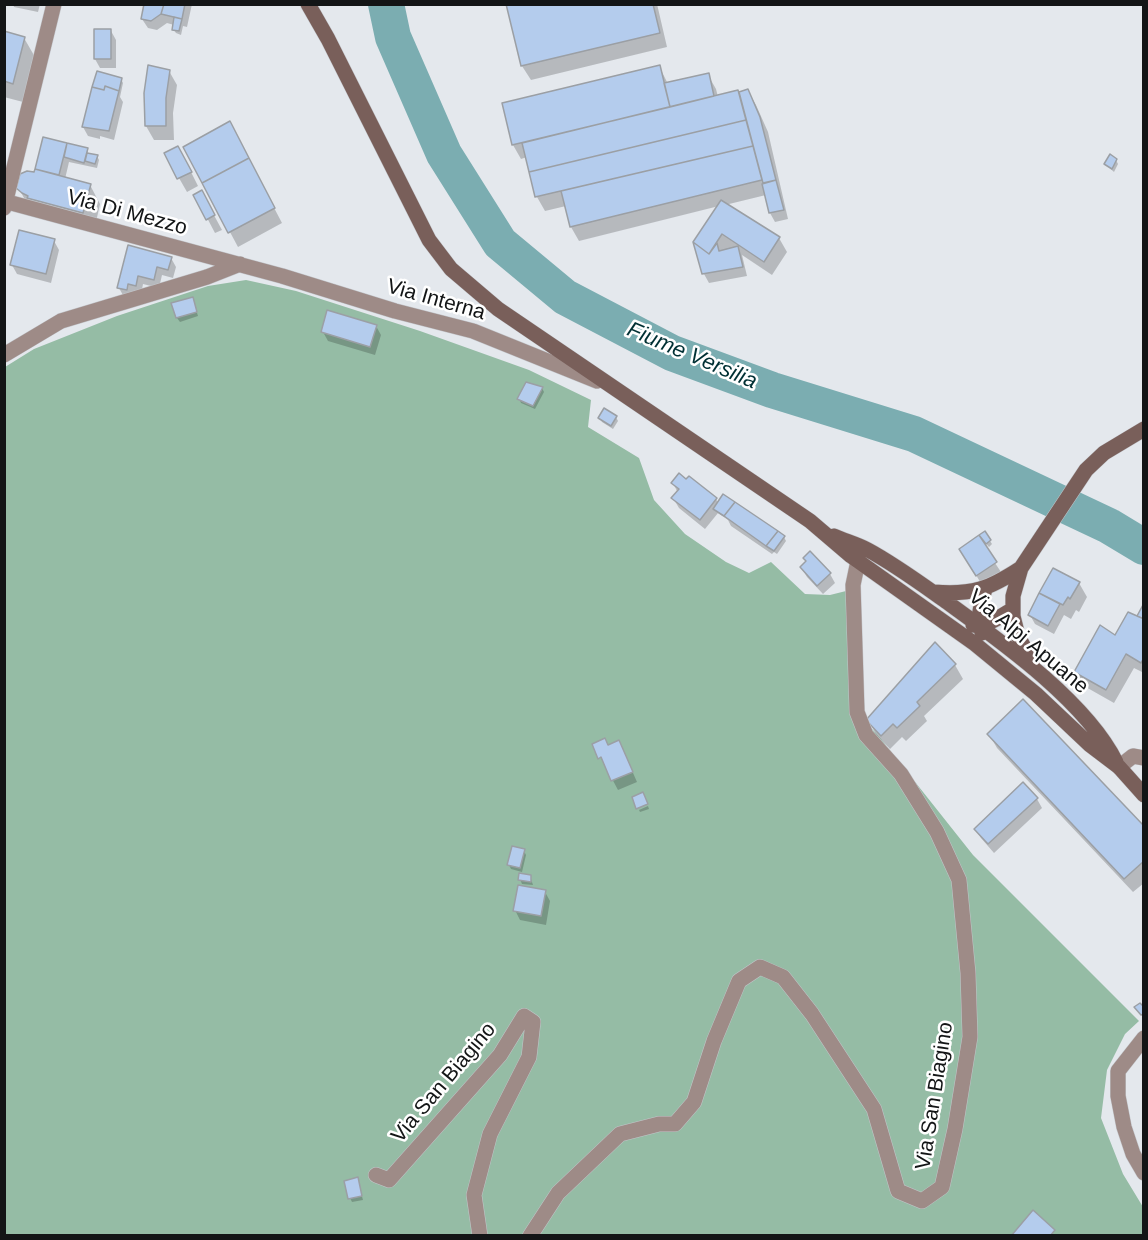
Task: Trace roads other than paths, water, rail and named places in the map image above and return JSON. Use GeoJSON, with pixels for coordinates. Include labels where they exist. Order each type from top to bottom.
{"type":"FeatureCollection","features":[{"type":"Feature","properties":{"kind":"main road"},"geometry":{"type":"LineString","coordinates":[[308,4],[328,39],[429,240],[451,269],[498,309],[810,521],[858,561],[897,588],[911,589],[959,622],[980,626],[1013,609]]}},
{"type":"Feature","properties":{"kind":"main road"},"geometry":{"type":"LineString","coordinates":[[1040,675],[1018,636],[1013,609],[1013,596],[1021,568],[1086,470],[1104,453],[1143,429]]}},
{"type":"Feature","properties":{"kind":"main road","name":"Via Alpi Apuane"},"geometry":{"type":"LineString","coordinates":[[821,531],[867,549],[932,591],[980,626],[1070,702],[1107,744],[1119,767]]}},
{"type":"Feature","properties":{"kind":"main road"},"geometry":{"type":"LineString","coordinates":[[932,591],[958,594],[985,589],[1021,568]]}},
{"type":"Feature","properties":{"kind":"main road","name":"Via Alpi Apuane"},"geometry":{"type":"LineString","coordinates":[[897,588],[975,644],[1036,693],[1090,745],[1119,767]]}},
{"type":"Feature","properties":{"kind":"main road"},"geometry":{"type":"LineString","coordinates":[[985,589],[980,609],[980,626],[986,642],[1034,683],[1036,693]]}},
{"type":"Feature","properties":{"kind":"main road"},"geometry":{"type":"LineString","coordinates":[[1119,767],[1143,795]]}},
{"type":"Feature","properties":{"kind":"street"},"geometry":{"type":"LineString","coordinates":[[5,203],[54,4]]}},
{"type":"Feature","properties":{"kind":"street","name":"Via Di Mezzo"},"geometry":{"type":"LineString","coordinates":[[5,203],[240,264]]}},
{"type":"Feature","properties":{"kind":"street"},"geometry":{"type":"LineString","coordinates":[[4,355],[61,321],[207,277],[240,264]]}},
{"type":"Feature","properties":{"kind":"street","name":"Via Interna"},"geometry":{"type":"LineString","coordinates":[[240,264],[395,311],[473,331],[617,389]]}},
{"type":"Feature","properties":{"kind":"street","name":"Via San Biagino"},"geometry":{"type":"LineString","coordinates":[[530,1236],[558,1193],[620,1134],[659,1124],[675,1124],[694,1102],[714,1041],[739,981],[759,967],[783,977],[812,1014],[874,1109],[898,1191],[922,1201],[942,1187],[955,1129],[970,1037],[968,973],[959,880],[937,832],[901,774],[866,735],[857,712],[854,585],[858,561]]}},
{"type":"Feature","properties":{"kind":"street"},"geometry":{"type":"LineString","coordinates":[[1119,767],[1133,756],[1143,758]]}},
{"type":"Feature","properties":{"kind":"street","name":"Via San Biagino"},"geometry":{"type":"LineString","coordinates":[[376,1175],[389,1180],[500,1055],[524,1016],[533,1022],[529,1057],[490,1134],[474,1194],[480,1236]]}},
{"type":"Feature","properties":{"kind":"street"},"geometry":{"type":"LineString","coordinates":[[1143,1038],[1119,1071],[1119,1096],[1124,1127],[1133,1154],[1143,1173]]}},
{"type":"Feature","properties":{"kind":"waterway","name":"Fiume Versilia"},"geometry":{"type":"LineString","coordinates":[[386,4],[393,37],[444,154],[500,243],[565,297],[672,353],[772,390],[914,434],[1109,526],[1144,547]]}}]}
